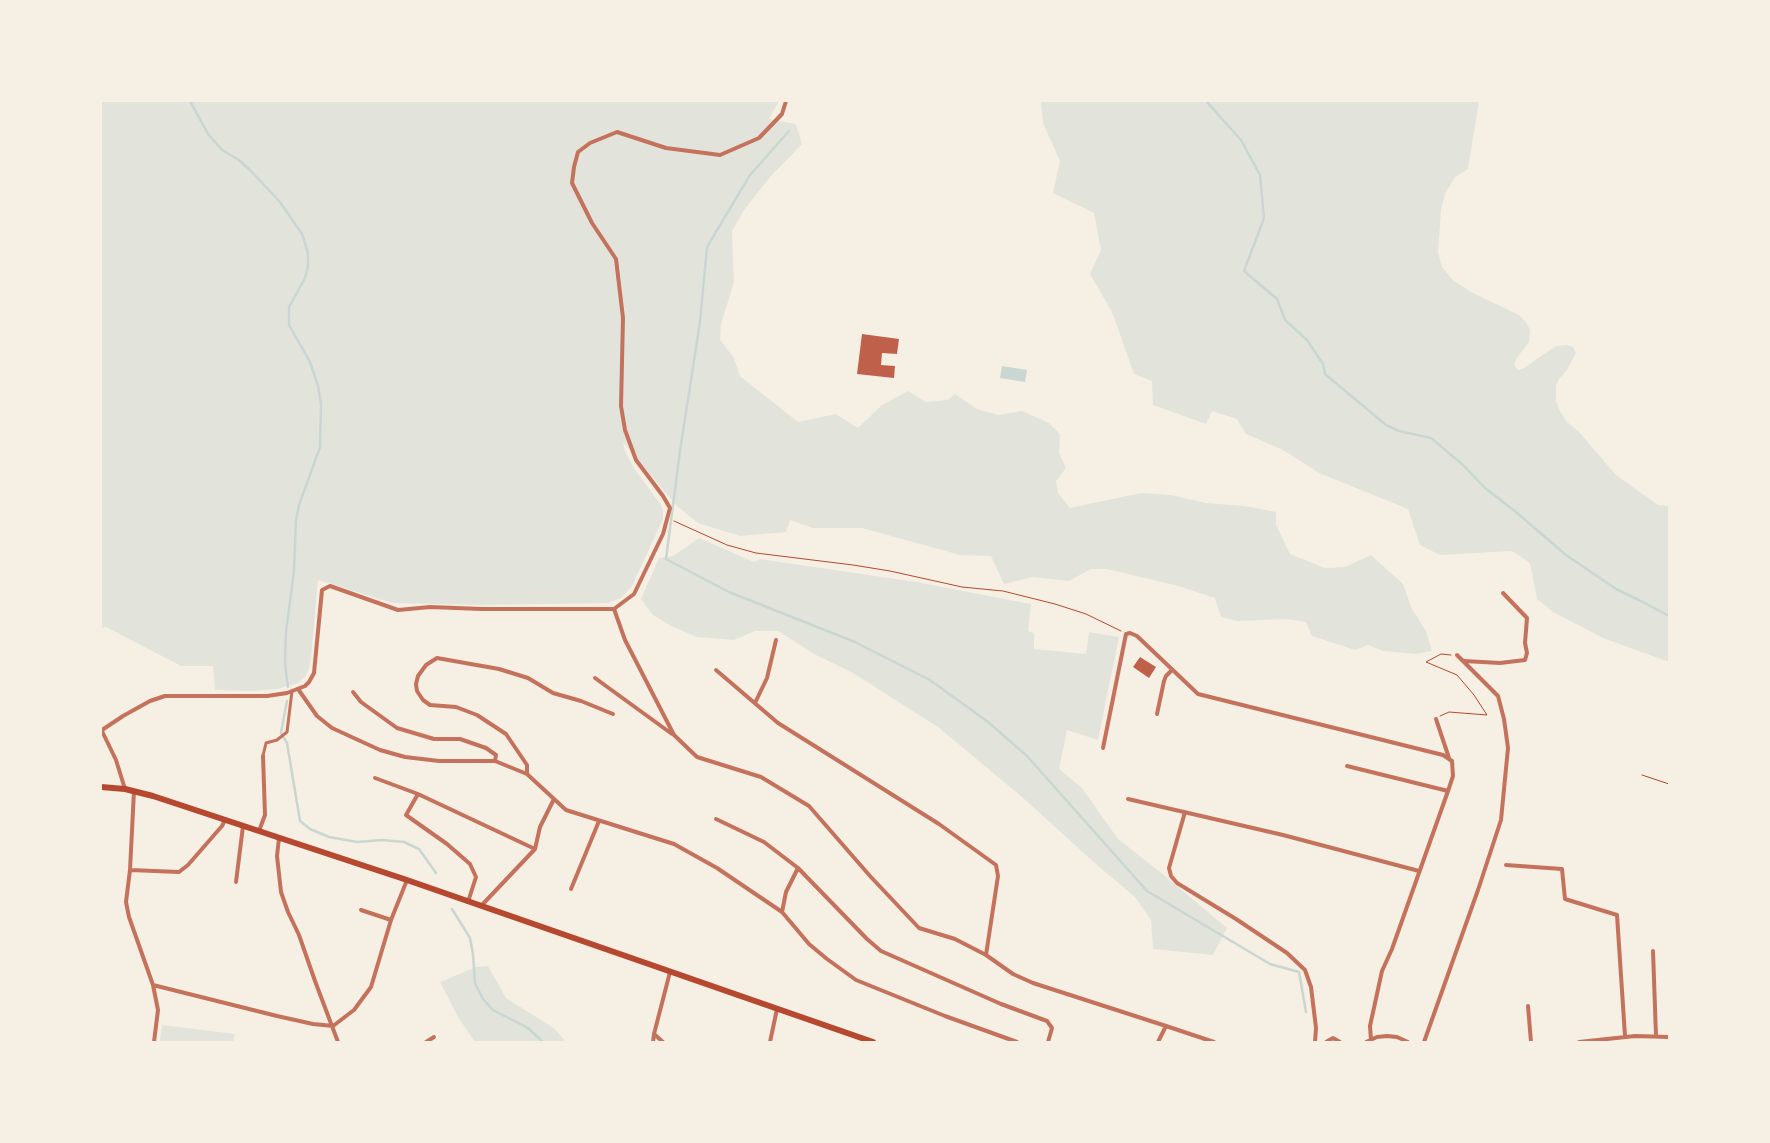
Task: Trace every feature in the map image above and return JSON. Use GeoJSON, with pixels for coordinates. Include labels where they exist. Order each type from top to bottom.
{"type":"FeatureCollection","features":[{"type":"Feature","properties":{"kind":"main road"},"geometry":{"type":"LineString","coordinates":[[101,787],[134,791],[259,831],[407,880],[873,1042]]}},
{"type":"Feature","properties":{"kind":"street"},"geometry":{"type":"LineString","coordinates":[[125,789],[116,760],[102,730],[136,708],[165,696],[268,696],[292,692],[298,689],[309,682],[314,673],[322,590],[330,586],[398,610],[430,606],[482,609],[614,609],[634,594],[663,534],[670,508],[636,460],[625,430],[621,406],[623,318],[616,259],[592,223],[572,184],[578,152],[590,143],[617,132],[666,148],[720,154],[759,138],[782,114],[786,101]]}},
{"type":"Feature","properties":{"kind":"street"},"geometry":{"type":"LineString","coordinates":[[1464,661],[1500,663],[1524,660],[1527,653],[1525,643],[1527,618],[1503,593]]}},
{"type":"Feature","properties":{"kind":"street"},"geometry":{"type":"LineString","coordinates":[[614,609],[625,640],[674,735]]}},
{"type":"Feature","properties":{"kind":"street"},"geometry":{"type":"LineString","coordinates":[[1103,748],[1126,634],[1134,634],[1198,694],[1449,758]]}},
{"type":"Feature","properties":{"kind":"street"},"geometry":{"type":"LineString","coordinates":[[755,703],[768,678],[776,640]]}},
{"type":"Feature","properties":{"kind":"street"},"geometry":{"type":"LineString","coordinates":[[1424,1042],[1501,820],[1508,748],[1504,719],[1498,696],[1457,655]]}},
{"type":"Feature","properties":{"kind":"street"},"geometry":{"type":"LineString","coordinates":[[527,774],[527,765],[506,734],[477,715],[456,708],[430,704],[423,700],[417,692],[416,684],[418,676],[426,665],[438,658],[499,669],[528,678],[553,694],[581,701],[613,714]]}},
{"type":"Feature","properties":{"kind":"street"},"geometry":{"type":"LineString","coordinates":[[716,670],[778,723],[939,824],[996,865],[998,876],[986,955]]}},
{"type":"Feature","properties":{"kind":"street"},"geometry":{"type":"LineString","coordinates":[[1157,714],[1164,681],[1172,670]]}},
{"type":"Feature","properties":{"kind":"street"},"geometry":{"type":"LineString","coordinates":[[595,678],[674,735],[697,757],[761,777],[809,806],[870,876],[919,928],[955,939],[986,955],[1013,974],[1033,983],[1214,1042]]}},
{"type":"Feature","properties":{"kind":"street"},"geometry":{"type":"LineString","coordinates":[[298,689],[317,716],[332,728],[380,750],[405,757],[439,761],[495,761],[527,774],[566,810],[674,844],[717,868],[782,912],[801,935],[819,952],[864,984],[1017,1042]]}},
{"type":"Feature","properties":{"kind":"street"},"geometry":{"type":"LineString","coordinates":[[259,831],[264,815],[263,756],[266,743],[277,740],[287,732],[292,692]]}},
{"type":"Feature","properties":{"kind":"street"},"geometry":{"type":"LineString","coordinates":[[353,692],[361,702],[397,728],[434,739],[460,739],[486,748],[496,755],[495,761]]}},
{"type":"Feature","properties":{"kind":"street"},"geometry":{"type":"LineString","coordinates":[[1408,1042],[1397,1037],[1387,1036],[1369,1041],[1370,1026],[1382,971],[1392,949],[1448,792],[1453,771],[1452,761],[1449,758],[1436,719]]}},
{"type":"Feature","properties":{"kind":"street"},"geometry":{"type":"LineString","coordinates":[[1347,766],[1448,792]]}},
{"type":"Feature","properties":{"kind":"street"},"geometry":{"type":"LineString","coordinates":[[375,778],[418,794],[534,848]]}},
{"type":"Feature","properties":{"kind":"street"},"geometry":{"type":"LineString","coordinates":[[134,791],[130,870],[126,902],[153,985],[158,1010],[154,1042]]}},
{"type":"Feature","properties":{"kind":"street"},"geometry":{"type":"LineString","coordinates":[[418,794],[406,815],[447,844],[470,864],[476,876],[468,902]]}},
{"type":"Feature","properties":{"kind":"street"},"geometry":{"type":"LineString","coordinates":[[481,906],[534,848],[540,827],[554,799]]}},
{"type":"Feature","properties":{"kind":"street"},"geometry":{"type":"LineString","coordinates":[[1128,799],[1293,837],[1419,871]]}},
{"type":"Feature","properties":{"kind":"street"},"geometry":{"type":"LineString","coordinates":[[1185,812],[1169,868],[1171,876],[1177,883],[1287,953],[1305,970],[1311,987],[1316,1028],[1315,1042]]}},
{"type":"Feature","properties":{"kind":"street"},"geometry":{"type":"LineString","coordinates":[[716,819],[764,842],[798,868],[881,951],[1001,1004],[1046,1021],[1052,1028],[1048,1042]]}},
{"type":"Feature","properties":{"kind":"street"},"geometry":{"type":"LineString","coordinates":[[130,870],[179,872],[188,865],[225,820]]}},
{"type":"Feature","properties":{"kind":"street"},"geometry":{"type":"LineString","coordinates":[[571,889],[599,821]]}},
{"type":"Feature","properties":{"kind":"street"},"geometry":{"type":"LineString","coordinates":[[236,882],[243,826]]}},
{"type":"Feature","properties":{"kind":"street"},"geometry":{"type":"LineString","coordinates":[[279,838],[277,856],[281,892],[288,912],[300,935],[338,1042]]}},
{"type":"Feature","properties":{"kind":"street"},"geometry":{"type":"LineString","coordinates":[[1506,864],[1562,869],[1565,899],[1617,915],[1625,1036]]}},
{"type":"Feature","properties":{"kind":"street"},"geometry":{"type":"LineString","coordinates":[[782,912],[786,892],[798,868]]}},
{"type":"Feature","properties":{"kind":"street"},"geometry":{"type":"LineString","coordinates":[[153,985],[260,1013],[313,1024],[333,1026],[354,1010],[371,987],[390,920],[407,880]]}},
{"type":"Feature","properties":{"kind":"street"},"geometry":{"type":"LineString","coordinates":[[361,910],[390,920]]}},
{"type":"Feature","properties":{"kind":"street"},"geometry":{"type":"LineString","coordinates":[[1653,951],[1656,1036]]}},
{"type":"Feature","properties":{"kind":"street"},"geometry":{"type":"LineString","coordinates":[[653,1042],[670,972]]}},
{"type":"Feature","properties":{"kind":"street"},"geometry":{"type":"LineString","coordinates":[[1528,1006],[1531,1042]]}},
{"type":"Feature","properties":{"kind":"street"},"geometry":{"type":"LineString","coordinates":[[770,1042],[778,1009]]}},
{"type":"Feature","properties":{"kind":"street"},"geometry":{"type":"LineString","coordinates":[[1158,1042],[1166,1026]]}},
{"type":"Feature","properties":{"kind":"street"},"geometry":{"type":"LineString","coordinates":[[654,1034],[663,1042]]}},
{"type":"Feature","properties":{"kind":"street"},"geometry":{"type":"LineString","coordinates":[[1579,1042],[1625,1036],[1669,1037]]}},
{"type":"Feature","properties":{"kind":"street"},"geometry":{"type":"LineString","coordinates":[[426,1042],[434,1037]]}},
{"type":"Feature","properties":{"kind":"street"},"geometry":{"type":"LineString","coordinates":[[1326,1042],[1334,1038],[1340,1042]]}},
{"type":"Feature","properties":{"kind":"path"},"geometry":{"type":"LineString","coordinates":[[668,518],[726,545],[756,553],[871,568],[962,587],[1003,592],[1055,604],[1086,614],[1126,634]]}},
{"type":"Feature","properties":{"kind":"path"},"geometry":{"type":"LineString","coordinates":[[1436,719],[1449,712],[1486,715],[1474,694],[1457,674],[1426,662],[1441,654],[1457,655]]}},
{"type":"Feature","properties":{"kind":"path"},"geometry":{"type":"LineString","coordinates":[[1642,775],[1669,784]]}},
{"type":"Feature","properties":{"kind":"shaded area"},"geometry":{"type":"Polygon","coordinates":[[[101,101],[779,101],[769,119],[796,124],[802,144],[770,177],[744,210],[732,231],[734,282],[721,324],[720,340],[734,358],[740,376],[798,422],[836,414],[858,428],[882,405],[908,391],[926,402],[948,400],[955,394],[977,409],[998,415],[1022,411],[1049,423],[1060,434],[1059,453],[1066,468],[1056,481],[1058,493],[1070,508],[1141,493],[1171,495],[1206,503],[1245,506],[1276,512],[1276,525],[1290,554],[1325,568],[1345,567],[1371,555],[1403,584],[1412,609],[1426,631],[1432,651],[1415,654],[1383,651],[1368,645],[1355,650],[1312,636],[1306,622],[1286,619],[1238,621],[1221,617],[1215,598],[1178,586],[1107,569],[1091,569],[1069,581],[1033,577],[1004,584],[991,556],[960,555],[862,528],[813,528],[790,520],[786,532],[740,536],[698,523],[677,506],[623,442],[625,451],[634,468],[661,505],[663,519],[632,586],[621,598],[607,603],[479,605],[392,603],[318,580],[311,657],[309,669],[305,677],[298,683],[278,689],[250,691],[215,690],[213,666],[181,666],[106,627],[101,628],[101,101]]]}},
{"type":"Feature","properties":{"kind":"shaded area"},"geometry":{"type":"Polygon","coordinates":[[[1041,101],[1479,101],[1468,169],[1455,177],[1445,194],[1441,210],[1438,252],[1442,267],[1454,281],[1471,292],[1519,315],[1526,322],[1530,330],[1529,342],[1516,359],[1514,365],[1518,370],[1524,368],[1556,346],[1567,345],[1573,347],[1576,353],[1556,385],[1556,401],[1566,421],[1579,432],[1616,475],[1658,505],[1669,506],[1669,662],[1603,638],[1553,612],[1537,599],[1530,563],[1512,551],[1440,555],[1420,545],[1408,509],[1319,473],[1283,450],[1246,434],[1237,419],[1212,411],[1206,424],[1153,405],[1152,381],[1134,374],[1112,312],[1090,274],[1101,250],[1094,213],[1053,193],[1060,161],[1043,123],[1041,101]]]}},
{"type":"Feature","properties":{"kind":"shaded area"},"geometry":{"type":"Polygon","coordinates":[[[1002,366],[1027,370],[1025,382],[1000,378],[1002,366]]]}},
{"type":"Feature","properties":{"kind":"shaded area"},"geometry":{"type":"Polygon","coordinates":[[[699,538],[754,562],[760,559],[916,582],[1031,604],[1028,631],[1034,633],[1034,649],[1086,654],[1089,632],[1119,637],[1098,740],[1067,730],[1059,769],[1082,788],[1118,839],[1227,928],[1213,955],[1153,949],[1151,920],[1135,897],[1022,797],[938,727],[853,673],[816,655],[778,631],[755,631],[734,640],[697,637],[671,626],[652,614],[641,599],[659,558],[673,556],[699,538]]]}},
{"type":"Feature","properties":{"kind":"shaded area"},"geometry":{"type":"Polygon","coordinates":[[[488,966],[506,998],[555,1029],[566,1042],[475,1042],[458,1017],[440,982],[476,967],[488,966]]]}},
{"type":"Feature","properties":{"kind":"shaded area"},"geometry":{"type":"Polygon","coordinates":[[[162,1025],[235,1034],[233,1042],[160,1042],[162,1025]]]}},
{"type":"Feature","properties":{"kind":"building"},"geometry":{"type":"Polygon","coordinates":[[[862,334],[899,339],[897,354],[882,353],[881,365],[895,366],[894,378],[857,374],[862,334]]]}},
{"type":"Feature","properties":{"kind":"building"},"geometry":{"type":"Polygon","coordinates":[[[1140,657],[1156,667],[1149,678],[1133,667],[1140,657]]]}},
{"type":"Feature","properties":{"kind":"waterway"},"geometry":{"type":"LineString","coordinates":[[190,101],[208,134],[222,150],[239,160],[280,202],[302,234],[308,253],[308,266],[305,278],[289,307],[289,325],[310,362],[318,386],[321,404],[320,447],[299,505],[296,520],[294,571],[286,632],[285,664],[288,687]]}},
{"type":"Feature","properties":{"kind":"waterway"},"geometry":{"type":"LineString","coordinates":[[1206,101],[1241,140],[1260,175],[1264,218],[1244,271],[1277,299],[1285,320],[1307,340],[1323,364],[1325,374],[1386,425],[1399,431],[1431,438],[1463,465],[1485,488],[1566,555],[1616,589],[1669,616]]}},
{"type":"Feature","properties":{"kind":"waterway"},"geometry":{"type":"LineString","coordinates":[[789,131],[750,175],[707,247],[700,322],[666,559],[729,592],[855,642],[930,680],[988,722],[1027,756],[1147,891],[1270,964],[1299,972],[1306,1012]]}},
{"type":"Feature","properties":{"kind":"waterway"},"geometry":{"type":"LineString","coordinates":[[287,701],[281,733],[287,743],[300,821],[310,829],[329,837],[357,842],[382,840],[404,842],[419,849],[436,873]]}},
{"type":"Feature","properties":{"kind":"waterway"},"geometry":{"type":"LineString","coordinates":[[452,909],[470,938],[475,983],[483,999],[493,1010],[528,1028],[543,1042]]}}]}
